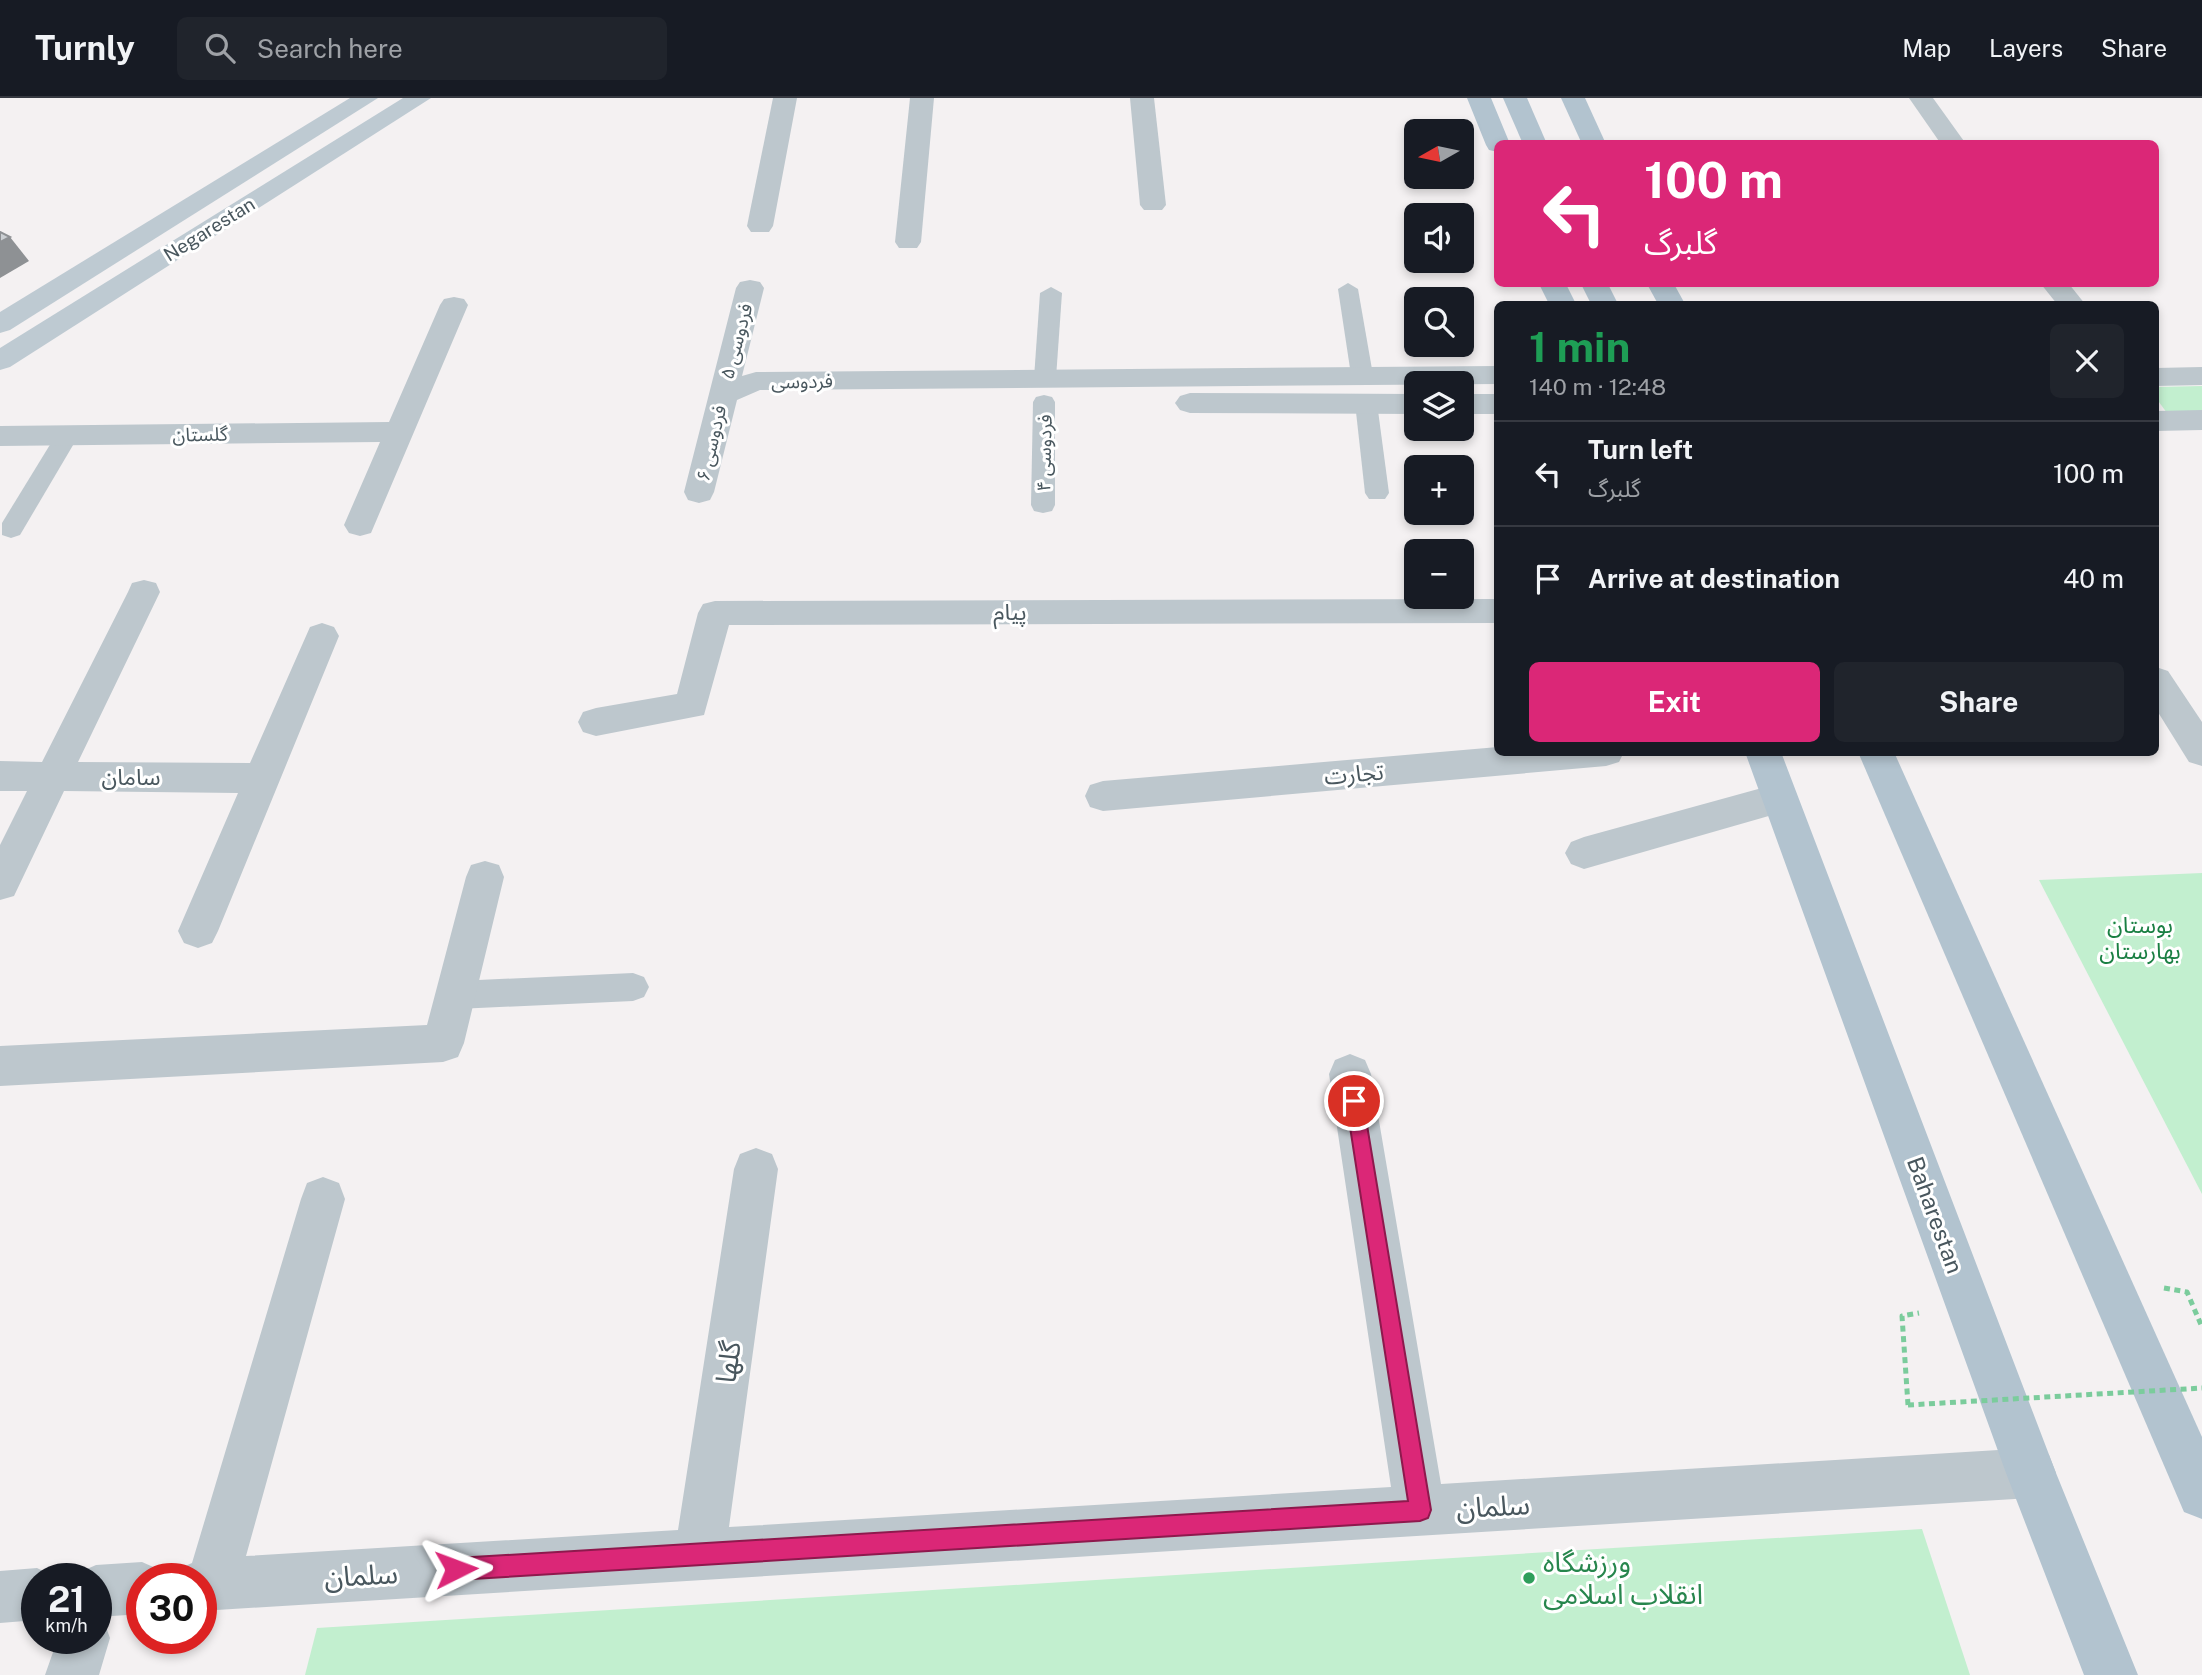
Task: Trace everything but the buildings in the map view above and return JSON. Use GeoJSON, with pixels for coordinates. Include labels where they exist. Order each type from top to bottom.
{"type":"FeatureCollection","features":[{"type":"Feature","properties":{"kind":"main road","name":"Negarestan"},"geometry":{"type":"LineString","coordinates":[[0,324],[366,98]]}},
{"type":"Feature","properties":{"kind":"main road","name":"Negarestan"},"geometry":{"type":"LineString","coordinates":[[0,361],[419,98]]}},
{"type":"Feature","properties":{"kind":"main road"},"geometry":{"type":"LineString","coordinates":[[1479,98],[1496,140]]}},
{"type":"Feature","properties":{"kind":"main road"},"geometry":{"type":"LineString","coordinates":[[1516,98],[1533,140]]}},
{"type":"Feature","properties":{"kind":"main road"},"geometry":{"type":"LineString","coordinates":[[1573,98],[1592,140]]}},
{"type":"Feature","properties":{"kind":"main road","name":"Baharestan"},"geometry":{"type":"LineString","coordinates":[[1764,756],[2031,1474],[2111,1675]]}},
{"type":"Feature","properties":{"kind":"main road"},"geometry":{"type":"LineString","coordinates":[[1878,756],[2202,1494]]}},
{"type":"Feature","properties":{"kind":"street"},"geometry":{"type":"LineString","coordinates":[[760,226],[785,98]]}},
{"type":"Feature","properties":{"kind":"street"},"geometry":{"type":"LineString","coordinates":[[908,242],[922,98]]}},
{"type":"Feature","properties":{"kind":"street"},"geometry":{"type":"LineString","coordinates":[[1142,98],[1153,205]]}},
{"type":"Feature","properties":{"kind":"street"},"geometry":{"type":"LineString","coordinates":[[1921,98],[1951,140]]}},
{"type":"Feature","properties":{"kind":"street","name":"فردوسی ۵"},"geometry":{"type":"LineString","coordinates":[[722,395],[750,288]]}},
{"type":"Feature","properties":{"kind":"street"},"geometry":{"type":"LineString","coordinates":[[360,525],[454,305]]}},
{"type":"Feature","properties":{"kind":"street","name":"فردوسی"},"geometry":{"type":"LineString","coordinates":[[722,395],[745,405],[1045,390],[1364,389],[1494,375]]}},
{"type":"Feature","properties":{"kind":"street"},"geometry":{"type":"LineString","coordinates":[[2159,377],[2202,376]]}},
{"type":"Feature","properties":{"kind":"street","name":"فردوسی"},"geometry":{"type":"LineString","coordinates":[[1364,389],[1404,401]]}},
{"type":"Feature","properties":{"kind":"street","name":"فردوسی ۶"},"geometry":{"type":"LineString","coordinates":[[699,492],[722,395]]}},
{"type":"Feature","properties":{"kind":"street"},"geometry":{"type":"LineString","coordinates":[[1474,404],[1494,404]]}},
{"type":"Feature","properties":{"kind":"street"},"geometry":{"type":"LineString","coordinates":[[2159,421],[2202,420]]}},
{"type":"Feature","properties":{"kind":"street","name":"گلستان"},"geometry":{"type":"LineString","coordinates":[[0,436],[400,432]]}},
{"type":"Feature","properties":{"kind":"street"},"geometry":{"type":"LineString","coordinates":[[0,884],[144,592]]}},
{"type":"Feature","properties":{"kind":"street","name":"پیام"},"geometry":{"type":"LineString","coordinates":[[596,722],[692,705],[715,613],[1494,611]]}},
{"type":"Feature","properties":{"kind":"street"},"geometry":{"type":"LineString","coordinates":[[198,931],[322,636]]}},
{"type":"Feature","properties":{"kind":"street"},"geometry":{"type":"LineString","coordinates":[[2159,685],[2202,752]]}},
{"type":"Feature","properties":{"kind":"street","name":"تجارت"},"geometry":{"type":"LineString","coordinates":[[1103,796],[1560,756]]}},
{"type":"Feature","properties":{"kind":"street","name":"سامان"},"geometry":{"type":"LineString","coordinates":[[0,776],[262,778]]}},
{"type":"Feature","properties":{"kind":"street"},"geometry":{"type":"LineString","coordinates":[[1584,853],[1780,798]]}},
{"type":"Feature","properties":{"kind":"street"},"geometry":{"type":"LineString","coordinates":[[0,1066],[443,1043],[485,877]]}},
{"type":"Feature","properties":{"kind":"street"},"geometry":{"type":"LineString","coordinates":[[1350,1074],[1420,1510]]}},
{"type":"Feature","properties":{"kind":"street","name":"گلها"},"geometry":{"type":"LineString","coordinates":[[700,1554],[756,1169]]}},
{"type":"Feature","properties":{"kind":"street"},"geometry":{"type":"LineString","coordinates":[[213,1563],[323,1199]]}},
{"type":"Feature","properties":{"kind":"street","name":"سلمان"},"geometry":{"type":"LineString","coordinates":[[217,1583],[2031,1474]]}},
{"type":"Feature","properties":{"kind":"street"},"geometry":{"type":"LineString","coordinates":[[0,1597],[21,1595]]}},
{"type":"Feature","properties":{"kind":"street"},"geometry":{"type":"LineString","coordinates":[[72,1675],[81,1654]]}},
{"type":"Feature","properties":{"kind":"lane"},"geometry":{"type":"LineString","coordinates":[[1348,289],[1377,493]]}},
{"type":"Feature","properties":{"kind":"lane","name":"فردوسی ۴"},"geometry":{"type":"LineString","coordinates":[[1043,505],[1045,390],[1052,293]]}},
{"type":"Feature","properties":{"kind":"lane"},"geometry":{"type":"LineString","coordinates":[[11,529],[67,435]]}},
{"type":"Feature","properties":{"kind":"lane"},"geometry":{"type":"LineString","coordinates":[[457,995],[633,987]]}},
{"type":"Feature","properties":{"kind":"path"},"geometry":{"type":"LineString","coordinates":[[2187,1292],[2202,1327]]}},
{"type":"Feature","properties":{"kind":"path"},"geometry":{"type":"LineString","coordinates":[[1902,1316],[1908,1405],[2202,1388]]}},
{"type":"Feature","properties":{"kind":"green space"},"geometry":{"type":"Polygon","coordinates":[[[2202,386],[2202,412],[2167,413],[2159,402],[2159,387],[2202,386]]]}},
{"type":"Feature","properties":{"kind":"green space","name":"بوستان بهارستان"},"geometry":{"type":"Polygon","coordinates":[[[2202,873],[2202,1194],[2039,880],[2202,873]]]}},
{"type":"Feature","properties":{"kind":"green space","name":"ورزشگاه انقلاب اسلامی"},"geometry":{"type":"Polygon","coordinates":[[[1922,1529],[1970,1675],[305,1675],[317,1628],[1922,1529]]]}},
{"type":"Feature","properties":{"kind":"place","name":"ورزشگاه انقلاب اسلامی"},"geometry":{"type":"Point","coordinates":[1529,1578]}},
{"type":"Feature","properties":{"kind":"route"},"geometry":{"type":"LineString","coordinates":[[456,1569],[1420,1510],[1354,1101]]}}]}
